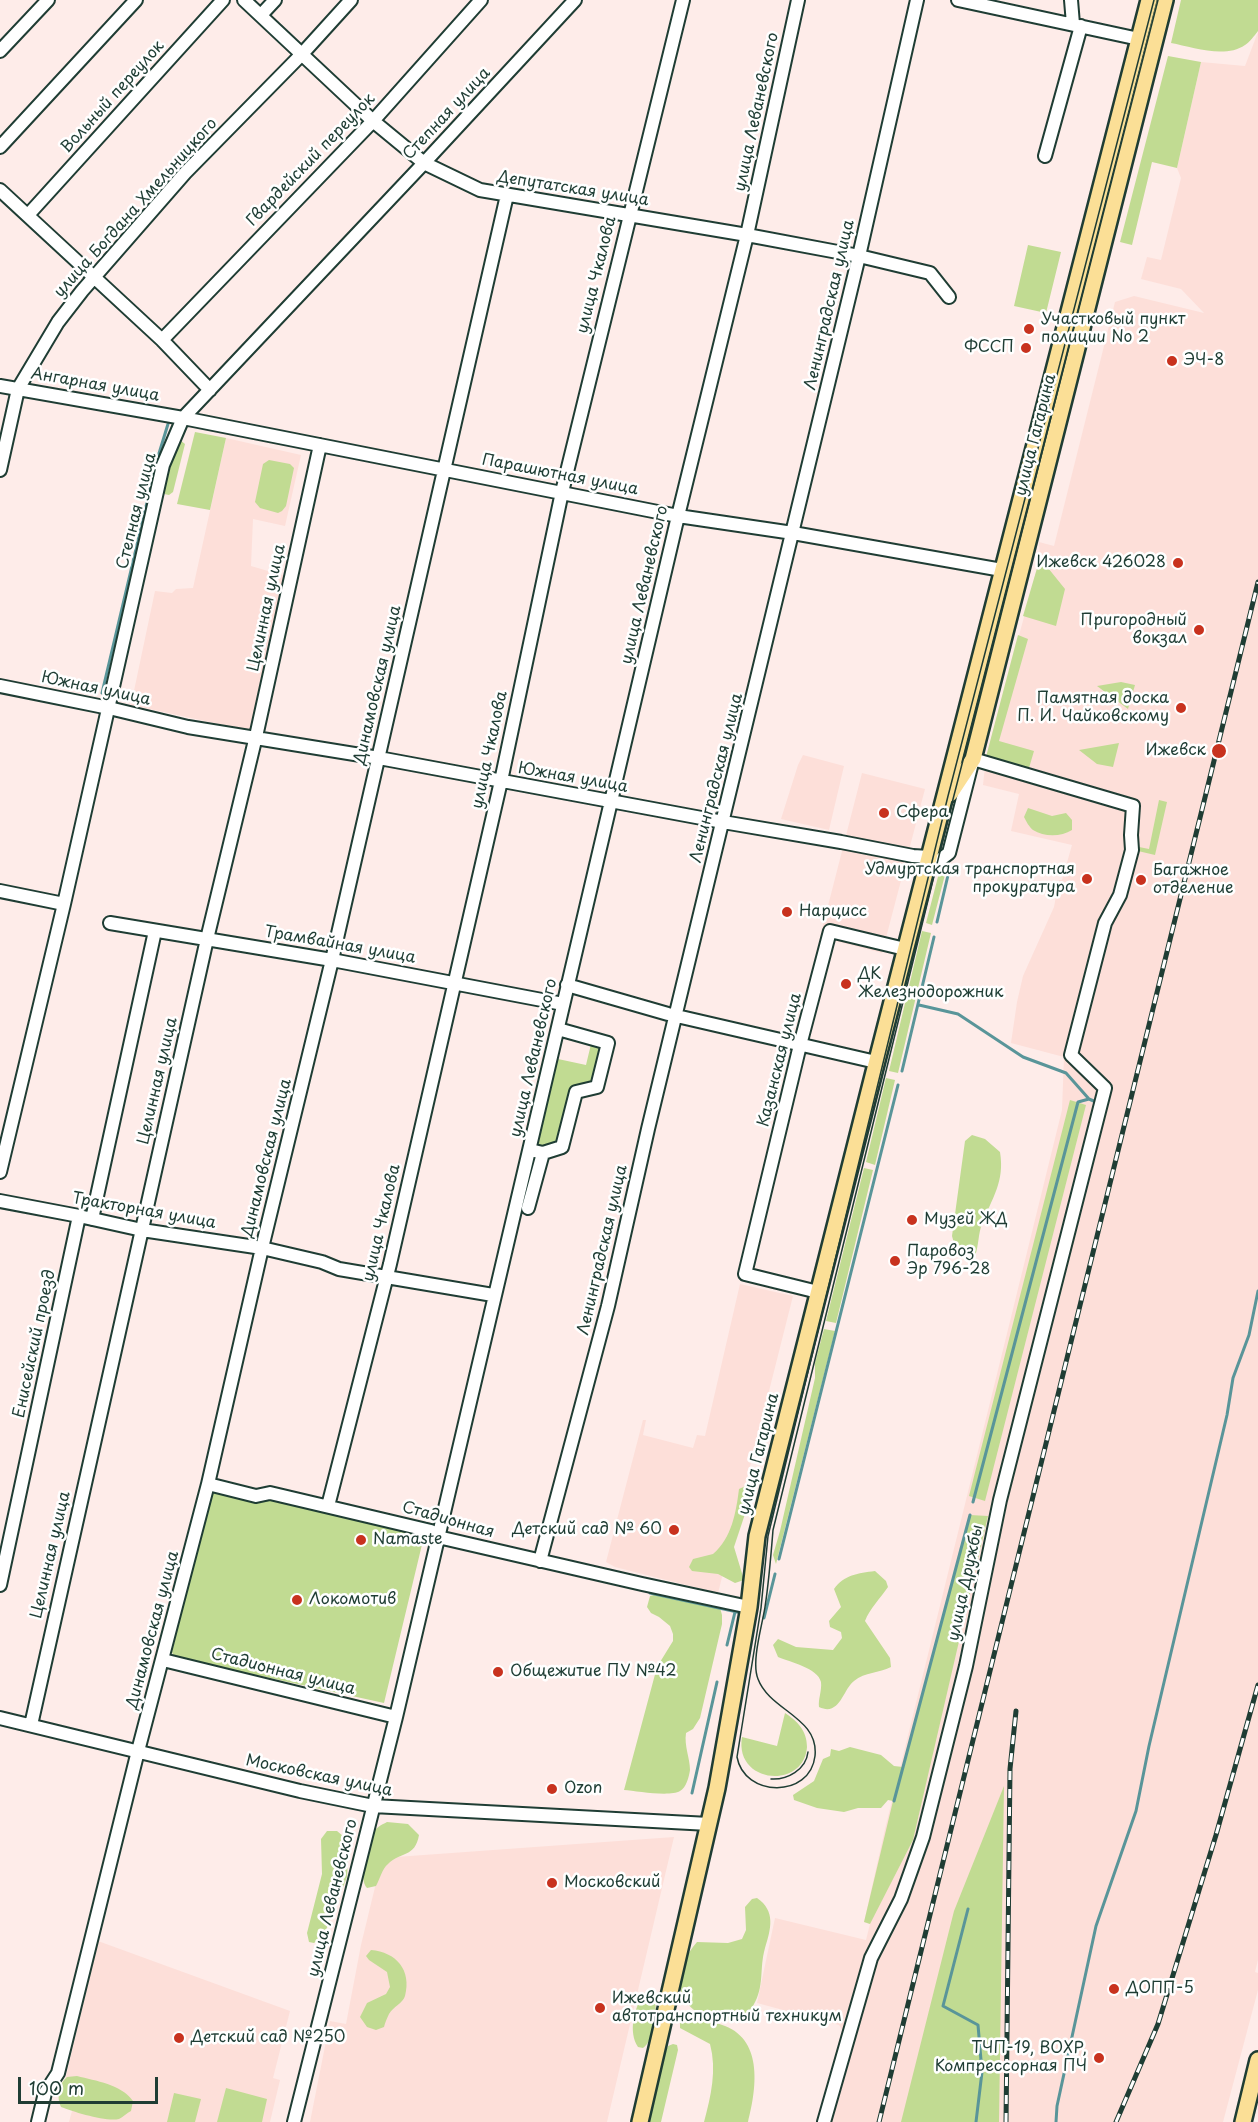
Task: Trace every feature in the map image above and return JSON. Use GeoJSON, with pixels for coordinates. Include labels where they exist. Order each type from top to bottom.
{"type":"FeatureCollection","features":[{"type":"Feature","properties":{"kind":"main road","name":"улица Гагарина"},"geometry":{"type":"LineString","coordinates":[[944,800],[973,759],[1146,41],[1149,0]]}},
{"type":"Feature","properties":{"kind":"main road","name":"улица Гагарина"},"geometry":{"type":"LineString","coordinates":[[640,2122],[709,1824],[749,1606],[757,1536],[1002,570],[1146,41],[1165,0]]}},
{"type":"Feature","properties":{"kind":"main road"},"geometry":{"type":"LineString","coordinates":[[1243,2122],[1258,2060]]}},
{"type":"Feature","properties":{"kind":"street"},"geometry":{"type":"LineString","coordinates":[[0,51],[48,0]]}},
{"type":"Feature","properties":{"kind":"street"},"geometry":{"type":"LineString","coordinates":[[0,147],[136,0]]}},
{"type":"Feature","properties":{"kind":"street","name":"Вольный переулок"},"geometry":{"type":"LineString","coordinates":[[28,215],[223,0]]}},
{"type":"Feature","properties":{"kind":"street","name":"Депутатская улица"},"geometry":{"type":"LineString","coordinates":[[244,0],[373,121],[424,163],[480,190],[859,256],[930,273],[949,297]]}},
{"type":"Feature","properties":{"kind":"street"},"geometry":{"type":"LineString","coordinates":[[261,15],[274,0]]}},
{"type":"Feature","properties":{"kind":"street","name":"улица Богдана Хмельницкого"},"geometry":{"type":"LineString","coordinates":[[0,470],[18,389],[58,322],[93,278],[185,173],[302,54],[351,0]]}},
{"type":"Feature","properties":{"kind":"street","name":"Гвардейский переулок"},"geometry":{"type":"LineString","coordinates":[[162,340],[373,121],[480,0]]}},
{"type":"Feature","properties":{"kind":"street","name":"Степная улица"},"geometry":{"type":"LineString","coordinates":[[0,1172],[64,904],[163,465],[183,418],[575,0]]}},
{"type":"Feature","properties":{"kind":"street","name":"улица Чкалова"},"geometry":{"type":"LineString","coordinates":[[328,1506],[387,1276],[501,781],[562,492],[683,0]]}},
{"type":"Feature","properties":{"kind":"street","name":"улица Леваневского"},"geometry":{"type":"LineString","coordinates":[[294,2122],[396,1717],[493,1295],[530,1150],[678,516],[747,235],[798,0]]}},
{"type":"Feature","properties":{"kind":"street","name":"Ленинградская улица"},"geometry":{"type":"LineString","coordinates":[[540,1561],[608,1306],[859,256],[917,0]]}},
{"type":"Feature","properties":{"kind":"street"},"geometry":{"type":"LineString","coordinates":[[958,0],[1146,41]]}},
{"type":"Feature","properties":{"kind":"street"},"geometry":{"type":"LineString","coordinates":[[1045,156],[1077,25],[1071,0]]}},
{"type":"Feature","properties":{"kind":"street"},"geometry":{"type":"LineString","coordinates":[[0,190],[162,340],[210,390]]}},
{"type":"Feature","properties":{"kind":"street","name":"Динамовская улица"},"geometry":{"type":"LineString","coordinates":[[38,2122],[45,2092],[58,2073],[138,1751],[208,1484],[262,1248],[333,960],[507,195]]}},
{"type":"Feature","properties":{"kind":"street","name":"Ангарная улица"},"geometry":{"type":"LineString","coordinates":[[0,386],[183,418]]}},
{"type":"Feature","properties":{"kind":"street","name":"Парашютная улица"},"geometry":{"type":"LineString","coordinates":[[183,418],[678,516],[793,533],[1002,570]]}},
{"type":"Feature","properties":{"kind":"street","name":"Целинная улица"},"geometry":{"type":"LineString","coordinates":[[31,1725],[207,939],[256,738],[320,445]]}},
{"type":"Feature","properties":{"kind":"street","name":"Южная улица"},"geometry":{"type":"LineString","coordinates":[[0,686],[188,726],[379,758],[841,842],[913,856],[927,864]]}},
{"type":"Feature","properties":{"kind":"street"},"geometry":{"type":"LineString","coordinates":[[927,864],[949,853],[973,759]]}},
{"type":"Feature","properties":{"kind":"street","name":"улица Дружбы"},"geometry":{"type":"LineString","coordinates":[[824,2122],[871,1958],[901,1899],[923,1837],[966,1666],[1000,1500],[1105,1088],[1071,1055],[1105,923],[1120,895],[1132,850],[1133,806],[973,759]]}},
{"type":"Feature","properties":{"kind":"street"},"geometry":{"type":"LineString","coordinates":[[0,891],[64,904]]}},
{"type":"Feature","properties":{"kind":"street","name":"Трамвайная улица"},"geometry":{"type":"LineString","coordinates":[[110,923],[333,960],[563,1004]]}},
{"type":"Feature","properties":{"kind":"street"},"geometry":{"type":"LineString","coordinates":[[92,1219],[155,931]]}},
{"type":"Feature","properties":{"kind":"street","name":"Казанская улица"},"geometry":{"type":"LineString","coordinates":[[818,1292],[745,1274],[800,1045],[830,931],[905,949]]}},
{"type":"Feature","properties":{"kind":"street"},"geometry":{"type":"LineString","coordinates":[[567,985],[677,1016],[876,1062]]}},
{"type":"Feature","properties":{"kind":"street"},"geometry":{"type":"LineString","coordinates":[[530,1150],[543,1154],[562,1147],[576,1092],[597,1087],[608,1043],[558,1029]]}},
{"type":"Feature","properties":{"kind":"street"},"geometry":{"type":"LineString","coordinates":[[528,1208],[543,1154]]}},
{"type":"Feature","properties":{"kind":"street","name":"Тракторная улица"},"geometry":{"type":"LineString","coordinates":[[0,1201],[142,1230],[262,1248],[322,1262],[339,1269],[493,1295]]}},
{"type":"Feature","properties":{"kind":"street","name":"Енисейский проезд"},"geometry":{"type":"LineString","coordinates":[[0,1585],[79,1216]]}},
{"type":"Feature","properties":{"kind":"street","name":"Стадионная"},"geometry":{"type":"LineString","coordinates":[[208,1484],[256,1496],[270,1492],[431,1531],[438,1537],[749,1606]]}},
{"type":"Feature","properties":{"kind":"street","name":"Стадионная улица"},"geometry":{"type":"LineString","coordinates":[[163,1660],[396,1717]]}},
{"type":"Feature","properties":{"kind":"street","name":"Московская улица"},"geometry":{"type":"LineString","coordinates":[[0,1718],[300,1791],[373,1806],[709,1824]]}},
{"type":"Feature","properties":{"kind":"shaded area"},"geometry":{"type":"Polygon","coordinates":[[[1258,32],[1258,1960],[1255,1972],[1258,1973],[1258,1990],[1223,2122],[818,2122],[842,2030],[839,2025],[757,2003],[775,1918],[866,1940],[870,1924],[864,1922],[885,1829],[1062,1110],[1064,1057],[1011,1043],[1023,976],[1054,907],[1059,880],[1062,880],[1072,845],[1011,831],[1019,794],[983,785],[986,757],[1040,558],[1039,542],[1054,546],[1115,302],[1134,296],[1204,313],[1181,289],[1141,279],[1147,257],[1161,260],[1181,178],[1177,168],[1201,62],[1245,66],[1258,32]]]}},
{"type":"Feature","properties":{"kind":"shaded area"},"geometry":{"type":"Polygon","coordinates":[[[226,438],[301,455],[285,526],[253,519],[251,566],[285,576],[280,609],[252,728],[247,730],[131,705],[155,591],[172,593],[176,589],[193,588],[226,438]]]}},
{"type":"Feature","properties":{"kind":"shaded area"},"geometry":{"type":"Polygon","coordinates":[[[803,755],[844,766],[829,830],[781,819],[803,755]]]}},
{"type":"Feature","properties":{"kind":"shaded area"},"geometry":{"type":"Polygon","coordinates":[[[862,773],[925,789],[882,953],[820,937],[862,773]]]}},
{"type":"Feature","properties":{"kind":"shaded area","name":"Детский сад № 60"},"geometry":{"type":"Polygon","coordinates":[[[740,1284],[793,1296],[718,1593],[615,1567],[606,1562],[643,1420],[646,1420],[643,1435],[693,1448],[697,1435],[705,1436],[740,1284]]]}},
{"type":"Feature","properties":{"kind":"shaded area"},"geometry":{"type":"Polygon","coordinates":[[[674,1837],[607,2122],[310,2122],[330,2021],[346,2024],[361,1945],[382,1858],[674,1837]]]}},
{"type":"Feature","properties":{"kind":"shaded area","name":"Детский сад №250"},"geometry":{"type":"Polygon","coordinates":[[[98,1941],[290,2011],[273,2078],[280,2080],[270,2122],[69,2122],[78,2089],[64,2085],[98,1941]]]}},
{"type":"Feature","properties":{"kind":"green space"},"geometry":{"type":"Polygon","coordinates":[[[1181,0],[1258,0],[1258,31],[1245,45],[1228,51],[1208,51],[1171,43],[1181,0]]]}},
{"type":"Feature","properties":{"kind":"green space"},"geometry":{"type":"Polygon","coordinates":[[[1168,56],[1201,62],[1177,168],[1152,162],[1132,245],[1120,242],[1168,56]]]}},
{"type":"Feature","properties":{"kind":"green space"},"geometry":{"type":"Polygon","coordinates":[[[1028,245],[1061,252],[1046,313],[1014,306],[1028,245]]]}},
{"type":"Feature","properties":{"kind":"green space"},"geometry":{"type":"Polygon","coordinates":[[[195,432],[226,438],[210,510],[177,504],[195,432]]]}},
{"type":"Feature","properties":{"kind":"green space"},"geometry":{"type":"Polygon","coordinates":[[[180,440],[185,444],[173,492],[169,495],[164,494],[168,466],[180,440]]]}},
{"type":"Feature","properties":{"kind":"green space"},"geometry":{"type":"Polygon","coordinates":[[[269,460],[290,464],[294,468],[286,506],[278,513],[260,508],[255,502],[263,464],[269,460]]]}},
{"type":"Feature","properties":{"kind":"green space"},"geometry":{"type":"Polygon","coordinates":[[[1040,558],[1065,589],[1056,626],[1023,616],[1040,558]]]}},
{"type":"Feature","properties":{"kind":"green space"},"geometry":{"type":"Polygon","coordinates":[[[1018,635],[1028,639],[999,741],[1034,751],[1029,768],[986,757],[1018,635]]]}},
{"type":"Feature","properties":{"kind":"green space"},"geometry":{"type":"Polygon","coordinates":[[[1121,682],[1135,685],[1128,709],[1097,686],[1121,682]]]}},
{"type":"Feature","properties":{"kind":"green space"},"geometry":{"type":"Polygon","coordinates":[[[1119,743],[1113,767],[1097,764],[1079,750],[1119,743]]]}},
{"type":"Feature","properties":{"kind":"green space"},"geometry":{"type":"Polygon","coordinates":[[[1159,800],[1167,802],[1155,855],[1138,851],[1139,847],[1149,849],[1159,800]]]}},
{"type":"Feature","properties":{"kind":"green space"},"geometry":{"type":"Polygon","coordinates":[[[1028,808],[1052,816],[1066,813],[1072,820],[1072,830],[1058,835],[1047,835],[1033,830],[1024,817],[1028,808]]]}},
{"type":"Feature","properties":{"kind":"green space"},"geometry":{"type":"Polygon","coordinates":[[[941,865],[947,867],[932,925],[926,923],[941,865]]]}},
{"type":"Feature","properties":{"kind":"green space"},"geometry":{"type":"Polygon","coordinates":[[[922,931],[931,933],[898,1073],[889,1071],[922,931]]]}},
{"type":"Feature","properties":{"kind":"green space"},"geometry":{"type":"Polygon","coordinates":[[[592,1040],[604,1043],[593,1085],[569,1097],[559,1144],[548,1147],[538,1145],[558,1059],[586,1065],[592,1040]]]}},
{"type":"Feature","properties":{"kind":"green space"},"geometry":{"type":"Polygon","coordinates":[[[886,1078],[895,1080],[875,1165],[866,1162],[886,1078]]]}},
{"type":"Feature","properties":{"kind":"green space"},"geometry":{"type":"Polygon","coordinates":[[[1070,1100],[1086,1105],[985,1501],[969,1496],[1070,1100]]]}},
{"type":"Feature","properties":{"kind":"green space"},"geometry":{"type":"Polygon","coordinates":[[[972,1135],[985,1139],[1000,1152],[1001,1172],[997,1190],[981,1228],[975,1256],[971,1258],[957,1246],[952,1236],[965,1141],[972,1135]]]}},
{"type":"Feature","properties":{"kind":"green space"},"geometry":{"type":"Polygon","coordinates":[[[864,1168],[873,1170],[836,1323],[826,1321],[864,1168]]]}},
{"type":"Feature","properties":{"kind":"green space"},"geometry":{"type":"Polygon","coordinates":[[[824,1329],[835,1331],[776,1564],[773,1555],[815,1378],[815,1363],[824,1329]]]}},
{"type":"Feature","properties":{"kind":"green space"},"geometry":{"type":"Polygon","coordinates":[[[748,1485],[750,1493],[746,1511],[734,1547],[744,1580],[735,1583],[718,1574],[692,1571],[689,1567],[693,1559],[713,1554],[725,1540],[734,1515],[739,1489],[748,1485]]]}},
{"type":"Feature","properties":{"kind":"green space","name":"Локомотив"},"geometry":{"type":"Polygon","coordinates":[[[210,1491],[261,1503],[266,1497],[425,1532],[384,1703],[174,1657],[172,1652],[210,1491]]]}},
{"type":"Feature","properties":{"kind":"green space"},"geometry":{"type":"Polygon","coordinates":[[[970,1515],[988,1516],[913,1840],[870,1924],[864,1922],[893,1801],[888,1800],[881,1808],[858,1808],[844,1812],[817,1808],[794,1800],[793,1795],[814,1781],[823,1759],[830,1756],[831,1749],[839,1751],[850,1747],[881,1755],[894,1766],[903,1767],[970,1515]]]}},
{"type":"Feature","properties":{"kind":"green space"},"geometry":{"type":"Polygon","coordinates":[[[875,1571],[886,1581],[888,1587],[865,1621],[890,1658],[891,1667],[854,1681],[832,1708],[819,1707],[821,1682],[819,1677],[809,1669],[778,1657],[773,1645],[778,1639],[796,1647],[833,1650],[842,1638],[841,1632],[830,1627],[829,1621],[841,1607],[834,1589],[847,1578],[875,1571]]]}},
{"type":"Feature","properties":{"kind":"green space"},"geometry":{"type":"Polygon","coordinates":[[[663,1593],[719,1604],[722,1615],[722,1624],[700,1718],[693,1729],[686,1733],[690,1770],[688,1779],[682,1790],[669,1794],[624,1790],[657,1667],[673,1641],[670,1626],[651,1613],[647,1607],[650,1596],[663,1593]]]}},
{"type":"Feature","properties":{"kind":"green space"},"geometry":{"type":"Polygon","coordinates":[[[785,1713],[797,1723],[807,1741],[803,1761],[794,1770],[783,1775],[770,1776],[758,1772],[748,1764],[742,1753],[742,1737],[777,1746],[785,1713]]]}},
{"type":"Feature","properties":{"kind":"green space"},"geometry":{"type":"Polygon","coordinates":[[[1004,1786],[999,2122],[901,2122],[954,1911],[1004,1786]]]}},
{"type":"Feature","properties":{"kind":"green space"},"geometry":{"type":"Polygon","coordinates":[[[387,1822],[408,1824],[419,1835],[417,1842],[411,1851],[386,1866],[376,1886],[367,1888],[364,1884],[363,1870],[368,1847],[375,1830],[387,1822]]]}},
{"type":"Feature","properties":{"kind":"green space"},"geometry":{"type":"Polygon","coordinates":[[[327,1831],[337,1831],[349,1841],[347,1877],[324,1935],[314,1943],[309,1942],[307,1933],[322,1874],[321,1839],[327,1831]]]}},
{"type":"Feature","properties":{"kind":"green space"},"geometry":{"type":"Polygon","coordinates":[[[757,1898],[767,1909],[770,1921],[757,1999],[742,2016],[727,2020],[711,2019],[696,2011],[685,2000],[680,1984],[683,1964],[697,1942],[728,1943],[742,1939],[746,1930],[745,1907],[752,1899],[757,1898]]]}},
{"type":"Feature","properties":{"kind":"green space"},"geometry":{"type":"Polygon","coordinates":[[[371,1950],[388,1954],[400,1964],[407,1987],[404,1998],[389,2014],[384,2027],[376,2030],[367,2027],[360,2017],[367,2003],[386,1994],[390,1987],[387,1972],[366,1956],[371,1950]]]}},
{"type":"Feature","properties":{"kind":"green space"},"geometry":{"type":"Polygon","coordinates":[[[644,1993],[653,1994],[655,1999],[656,2014],[653,2031],[643,2048],[638,2047],[635,2041],[633,2027],[640,1999],[644,1993]]]}},
{"type":"Feature","properties":{"kind":"green space"},"geometry":{"type":"Polygon","coordinates":[[[693,2019],[725,2026],[738,2033],[746,2043],[752,2055],[755,2082],[748,2122],[704,2122],[712,2083],[712,2054],[710,2044],[680,2028],[680,2023],[684,2020],[693,2019]]]}},
{"type":"Feature","properties":{"kind":"green space"},"geometry":{"type":"Polygon","coordinates":[[[677,2045],[678,2050],[661,2122],[649,2122],[664,2055],[668,2046],[677,2045]]]}},
{"type":"Feature","properties":{"kind":"green space"},"geometry":{"type":"Polygon","coordinates":[[[77,2076],[108,2084],[122,2091],[133,2101],[131,2111],[113,2120],[61,2107],[59,2095],[62,2083],[67,2077],[77,2076]]]}},
{"type":"Feature","properties":{"kind":"green space"},"geometry":{"type":"Polygon","coordinates":[[[226,2088],[267,2099],[262,2122],[217,2122],[226,2088]]]}},
{"type":"Feature","properties":{"kind":"green space"},"geometry":{"type":"Polygon","coordinates":[[[174,2093],[201,2099],[195,2122],[167,2122],[174,2093]]]}},
{"type":"Feature","properties":{"kind":"waterway"},"geometry":{"type":"LineString","coordinates":[[102,693],[157,460],[168,424]]}},
{"type":"Feature","properties":{"kind":"waterway"},"geometry":{"type":"LineString","coordinates":[[937,922],[949,871]]}},
{"type":"Feature","properties":{"kind":"waterway"},"geometry":{"type":"LineString","coordinates":[[902,1071],[934,937]]}},
{"type":"Feature","properties":{"kind":"waterway"},"geometry":{"type":"LineString","coordinates":[[919,1005],[958,1014],[1023,1057],[1066,1073],[1089,1099]]}},
{"type":"Feature","properties":{"kind":"waterway"},"geometry":{"type":"LineString","coordinates":[[779,1559],[898,1085]]}},
{"type":"Feature","properties":{"kind":"waterway"},"geometry":{"type":"LineString","coordinates":[[973,1502],[1078,1102],[1089,1099],[1096,1102]]}},
{"type":"Feature","properties":{"kind":"waterway"},"geometry":{"type":"LineString","coordinates":[[1056,2122],[1057,2106],[1096,1926],[1136,1811],[1149,1746],[1227,1415],[1233,1378],[1249,1335],[1258,1291]]}},
{"type":"Feature","properties":{"kind":"waterway"},"geometry":{"type":"LineString","coordinates":[[894,1801],[970,1515]]}},
{"type":"Feature","properties":{"kind":"waterway"},"geometry":{"type":"LineString","coordinates":[[764,1618],[775,1574]]}},
{"type":"Feature","properties":{"kind":"waterway"},"geometry":{"type":"LineString","coordinates":[[650,1593],[742,1613]]}},
{"type":"Feature","properties":{"kind":"waterway"},"geometry":{"type":"LineString","coordinates":[[727,1645],[735,1612]]}},
{"type":"Feature","properties":{"kind":"waterway"},"geometry":{"type":"LineString","coordinates":[[692,1793],[717,1682]]}},
{"type":"Feature","properties":{"kind":"waterway"},"geometry":{"type":"LineString","coordinates":[[968,1909],[943,2006],[978,2025],[982,2072],[976,2122]]}},
{"type":"Feature","properties":{"kind":"tram line"},"geometry":{"type":"LineString","coordinates":[[1154,0],[948,796],[768,1536],[761,1608],[737,1757],[742,1770],[751,1780],[763,1786],[777,1788],[790,1786],[802,1780],[810,1770],[815,1756],[814,1743],[809,1732],[802,1723],[764,1690],[756,1672],[756,1654],[770,1568],[773,1530],[951,807],[1158,0]]}},
{"type":"Feature","properties":{"kind":"tram line"},"geometry":{"type":"LineString","coordinates":[[771,1779],[783,1778],[795,1773],[804,1764],[808,1752]]}},
{"type":"Feature","properties":{"kind":"railway"},"geometry":{"type":"LineString","coordinates":[[879,2122],[1258,582]]}},
{"type":"Feature","properties":{"kind":"railway"},"geometry":{"type":"LineString","coordinates":[[1116,2122],[1158,2024],[1216,1835],[1258,1685]]}},
{"type":"Feature","properties":{"kind":"railway"},"geometry":{"type":"LineString","coordinates":[[1006,2122],[1010,1769],[1016,1711]]}},
{"type":"Feature","properties":{"kind":"place","name":"Участковый пункт полиции No 2"},"geometry":{"type":"Point","coordinates":[1029,329]}},
{"type":"Feature","properties":{"kind":"place","name":"ФССП"},"geometry":{"type":"Point","coordinates":[1026,348]}},
{"type":"Feature","properties":{"kind":"place","name":"ЭЧ-8"},"geometry":{"type":"Point","coordinates":[1172,361]}},
{"type":"Feature","properties":{"kind":"place","name":"Ижевск 426028"},"geometry":{"type":"Point","coordinates":[1178,563]}},
{"type":"Feature","properties":{"kind":"place","name":"Пригородный вокзал"},"geometry":{"type":"Point","coordinates":[1199,630]}},
{"type":"Feature","properties":{"kind":"place","name":"Памятная доска П. И. Чайковскому"},"geometry":{"type":"Point","coordinates":[1181,708]}},
{"type":"Feature","properties":{"kind":"place","name":"Ижевск"},"geometry":{"type":"Point","coordinates":[1219,751]}},
{"type":"Feature","properties":{"kind":"place","name":"Сфера"},"geometry":{"type":"Point","coordinates":[884,813]}},
{"type":"Feature","properties":{"kind":"place","name":"Удмуртская транспортная прокуратура"},"geometry":{"type":"Point","coordinates":[1087,879]}},
{"type":"Feature","properties":{"kind":"place","name":"Багажное отделение"},"geometry":{"type":"Point","coordinates":[1141,880]}},
{"type":"Feature","properties":{"kind":"place","name":"Нарцисс"},"geometry":{"type":"Point","coordinates":[787,912]}},
{"type":"Feature","properties":{"kind":"place","name":"ДК Железнодорожник"},"geometry":{"type":"Point","coordinates":[846,984]}},
{"type":"Feature","properties":{"kind":"place","name":"Музей ЖД"},"geometry":{"type":"Point","coordinates":[912,1220]}},
{"type":"Feature","properties":{"kind":"place","name":"Паровоз Эр 796-28"},"geometry":{"type":"Point","coordinates":[895,1261]}},
{"type":"Feature","properties":{"kind":"place","name":"Детский сад № 60"},"geometry":{"type":"Point","coordinates":[674,1530]}},
{"type":"Feature","properties":{"kind":"place","name":"Namaste"},"geometry":{"type":"Point","coordinates":[361,1540]}},
{"type":"Feature","properties":{"kind":"place","name":"Локомотив"},"geometry":{"type":"Point","coordinates":[297,1600]}},
{"type":"Feature","properties":{"kind":"place","name":"Общежитие ПУ №42"},"geometry":{"type":"Point","coordinates":[498,1672]}},
{"type":"Feature","properties":{"kind":"place","name":"Ozon"},"geometry":{"type":"Point","coordinates":[552,1789]}},
{"type":"Feature","properties":{"kind":"place","name":"Московский"},"geometry":{"type":"Point","coordinates":[552,1883]}},
{"type":"Feature","properties":{"kind":"place","name":"ДОПП-5"},"geometry":{"type":"Point","coordinates":[1114,1989]}},
{"type":"Feature","properties":{"kind":"place","name":"Ижевский автотранспортный техникум"},"geometry":{"type":"Point","coordinates":[600,2008]}},
{"type":"Feature","properties":{"kind":"place","name":"Детский сад №250"},"geometry":{"type":"Point","coordinates":[179,2038]}},
{"type":"Feature","properties":{"kind":"place","name":"ТЧП-19, ВОХР, Компрессорная ПЧ"},"geometry":{"type":"Point","coordinates":[1099,2058]}}]}
